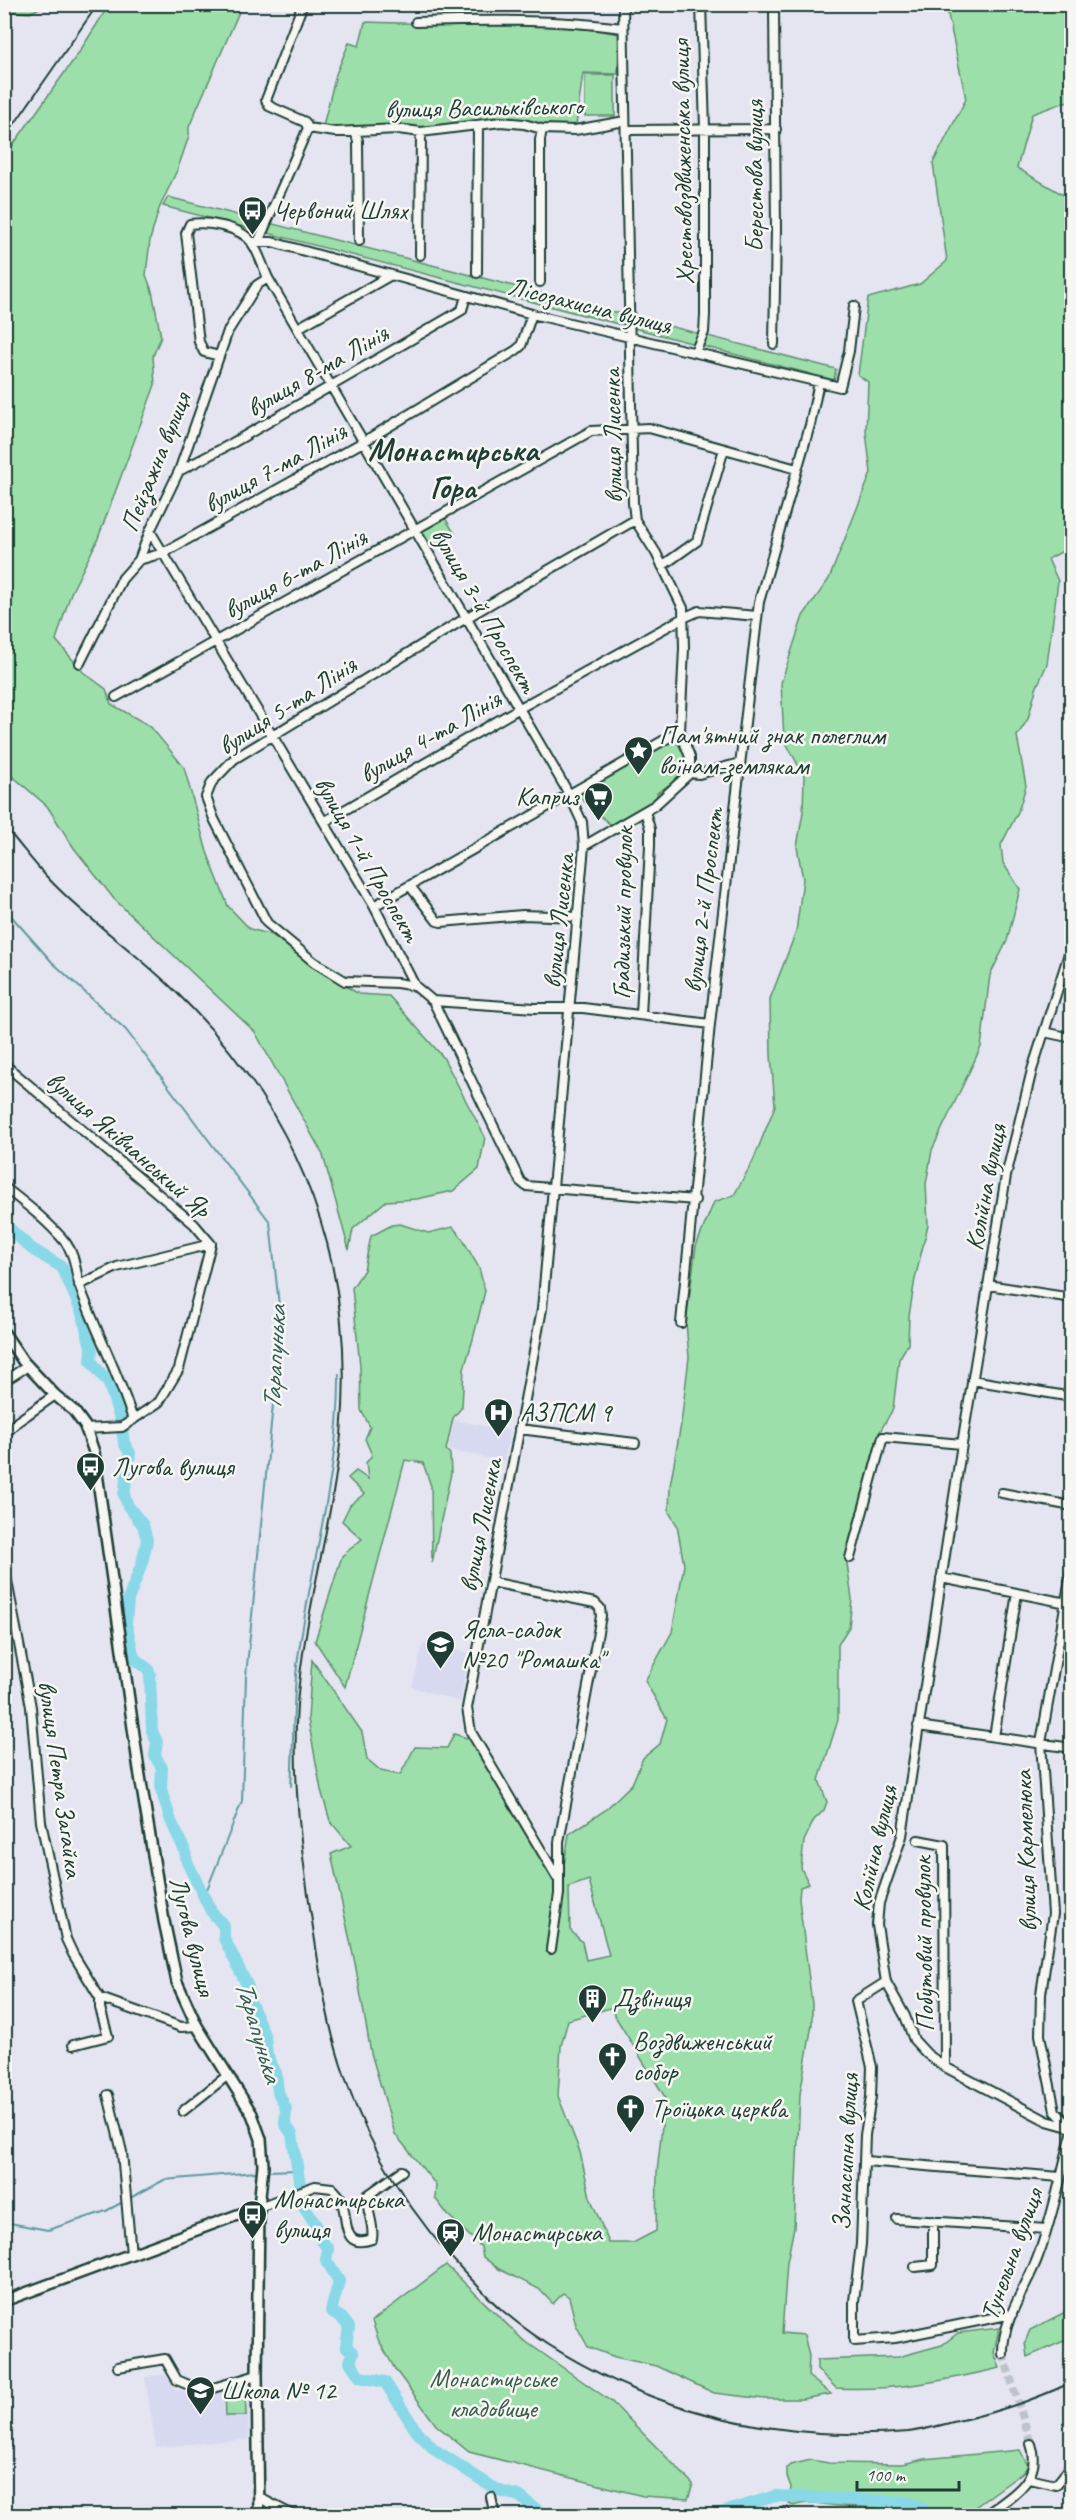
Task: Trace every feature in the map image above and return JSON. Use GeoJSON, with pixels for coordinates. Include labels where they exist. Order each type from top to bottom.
{"type":"FeatureCollection","features":[{"type":"Feature","properties":{"kind":"street","name":"вулиця Васильківського"},"geometry":{"type":"LineString","coordinates":[[303,4],[266,100],[268,106],[306,125],[334,132],[398,129],[421,132],[515,122],[542,129],[575,130],[625,121]]}},
{"type":"Feature","properties":{"kind":"street","name":"вулиця Лисенка"},"geometry":{"type":"LineString","coordinates":[[558,1879],[476,1742],[468,1721],[467,1708],[542,1309],[584,846],[655,805],[690,773],[690,757],[680,731],[683,608],[635,520],[633,503],[623,4]]}},
{"type":"Feature","properties":{"kind":"street","name":"Хрестовоздвиженська вулиця"},"geometry":{"type":"LineString","coordinates":[[695,352],[704,333],[705,315],[705,128],[701,4]]}},
{"type":"Feature","properties":{"kind":"street","name":"Берестова вулиця"},"geometry":{"type":"LineString","coordinates":[[774,8],[776,129],[774,344]]}},
{"type":"Feature","properties":{"kind":"street"},"geometry":{"type":"LineString","coordinates":[[416,22],[521,20],[623,28]]}},
{"type":"Feature","properties":{"kind":"street"},"geometry":{"type":"LineString","coordinates":[[256,241],[306,125]]}},
{"type":"Feature","properties":{"kind":"street"},"geometry":{"type":"LineString","coordinates":[[477,273],[478,125]]}},
{"type":"Feature","properties":{"kind":"street"},"geometry":{"type":"LineString","coordinates":[[540,282],[540,140],[542,129]]}},
{"type":"Feature","properties":{"kind":"street"},"geometry":{"type":"LineString","coordinates":[[626,130],[776,129]]}},
{"type":"Feature","properties":{"kind":"street"},"geometry":{"type":"LineString","coordinates":[[355,131],[358,150],[359,241]]}},
{"type":"Feature","properties":{"kind":"street"},"geometry":{"type":"LineString","coordinates":[[420,255],[421,132]]}},
{"type":"Feature","properties":{"kind":"street","name":"Лісозахисна вулиця"},"geometry":{"type":"LineString","coordinates":[[219,356],[204,352],[199,342],[186,233],[190,224],[200,222],[243,234],[256,241],[272,242],[532,314],[840,387],[849,351],[854,306]]}},
{"type":"Feature","properties":{"kind":"street","name":"вулиця 3-й Проспект"},"geometry":{"type":"LineString","coordinates":[[256,241],[268,278],[569,794],[582,822],[584,846]]}},
{"type":"Feature","properties":{"kind":"street"},"geometry":{"type":"LineString","coordinates":[[298,328],[391,275]]}},
{"type":"Feature","properties":{"kind":"street","name":"Пейзажна вулиця"},"geometry":{"type":"LineString","coordinates":[[80,663],[122,579],[139,560],[150,531],[179,471],[228,331],[257,285],[268,278]]}},
{"type":"Feature","properties":{"kind":"street","name":"вулиця 8-ма Лінія"},"geometry":{"type":"LineString","coordinates":[[179,471],[229,445],[462,310],[466,296]]}},
{"type":"Feature","properties":{"kind":"street","name":"вулиця 7-ма Лінія"},"geometry":{"type":"LineString","coordinates":[[139,560],[163,553],[363,442],[515,351],[520,346],[532,314]]}},
{"type":"Feature","properties":{"kind":"street","name":"вулиця 2-й Проспект"},"geometry":{"type":"LineString","coordinates":[[681,1323],[695,1200],[710,1024],[757,616],[770,558],[810,425],[819,382]]}},
{"type":"Feature","properties":{"kind":"street","name":"вулиця 6-та Лінія"},"geometry":{"type":"LineString","coordinates":[[116,697],[591,431],[649,428],[797,469]]}},
{"type":"Feature","properties":{"kind":"street"},"geometry":{"type":"LineString","coordinates":[[662,566],[697,541],[724,449]]}},
{"type":"Feature","properties":{"kind":"street","name":"вулиця 5-та Лінія"},"geometry":{"type":"LineString","coordinates":[[415,986],[345,981],[314,962],[267,923],[214,819],[206,797],[212,782],[234,759],[466,618],[635,520]]}},
{"type":"Feature","properties":{"kind":"street","name":"вулиця 1-й Проспект"},"geometry":{"type":"LineString","coordinates":[[150,531],[374,906],[415,986],[433,1001],[520,1181],[526,1186],[553,1188]]}},
{"type":"Feature","properties":{"kind":"street","name":"вулиця 4-та Лінія"},"geometry":{"type":"LineString","coordinates":[[324,822],[518,709],[683,618],[699,611],[757,616]]}},
{"type":"Feature","properties":{"kind":"street"},"geometry":{"type":"LineString","coordinates":[[374,906],[680,731]]}},
{"type":"Feature","properties":{"kind":"street"},"geometry":{"type":"LineString","coordinates":[[690,773],[699,774],[740,763]]}},
{"type":"Feature","properties":{"kind":"street","name":"Градизький провулок"},"geometry":{"type":"LineString","coordinates":[[641,1015],[650,846],[650,829],[645,811]]}},
{"type":"Feature","properties":{"kind":"street"},"geometry":{"type":"LineString","coordinates":[[410,886],[437,921],[441,922],[524,915],[578,917]]}},
{"type":"Feature","properties":{"kind":"street","name":"Колійна вулиця"},"geometry":{"type":"LineString","coordinates":[[1071,944],[1032,1070],[1006,1176],[972,1380],[902,1836],[879,1903],[877,1925],[886,1982],[914,2040],[927,2054],[945,2067],[1047,2121],[1071,2128]]}},
{"type":"Feature","properties":{"kind":"street"},"geometry":{"type":"LineString","coordinates":[[433,1001],[535,1008],[571,1007],[710,1024]]}},
{"type":"Feature","properties":{"kind":"street"},"geometry":{"type":"LineString","coordinates":[[1044,1032],[1071,1038]]}},
{"type":"Feature","properties":{"kind":"street","name":"вулиця Яківчанський Яр"},"geometry":{"type":"LineString","coordinates":[[4,1064],[194,1224],[211,1244],[179,1369],[159,1402],[122,1427],[86,1429]]}},
{"type":"Feature","properties":{"kind":"street"},"geometry":{"type":"LineString","coordinates":[[4,1187],[35,1211],[65,1242],[74,1256],[79,1285],[122,1385],[133,1420]]}},
{"type":"Feature","properties":{"kind":"street"},"geometry":{"type":"LineString","coordinates":[[553,1188],[695,1200]]}},
{"type":"Feature","properties":{"kind":"street"},"geometry":{"type":"LineString","coordinates":[[79,1285],[117,1267],[211,1244]]}},
{"type":"Feature","properties":{"kind":"street"},"geometry":{"type":"LineString","coordinates":[[988,1285],[1071,1298]]}},
{"type":"Feature","properties":{"kind":"street","name":"Лугова вулиця"},"geometry":{"type":"LineString","coordinates":[[4,1333],[28,1366],[55,1395],[74,1411],[86,1429],[94,1452],[140,1776],[164,1921],[177,1982],[197,2026],[252,2114],[261,2139],[257,2375],[260,2516]]}},
{"type":"Feature","properties":{"kind":"street"},"geometry":{"type":"LineString","coordinates":[[4,1381],[28,1366]]}},
{"type":"Feature","properties":{"kind":"street"},"geometry":{"type":"LineString","coordinates":[[972,1380],[1071,1397]]}},
{"type":"Feature","properties":{"kind":"street"},"geometry":{"type":"LineString","coordinates":[[4,1435],[17,1422],[55,1395]]}},
{"type":"Feature","properties":{"kind":"street"},"geometry":{"type":"LineString","coordinates":[[519,1429],[635,1443]]}},
{"type":"Feature","properties":{"kind":"street"},"geometry":{"type":"LineString","coordinates":[[850,1558],[883,1437],[962,1444]]}},
{"type":"Feature","properties":{"kind":"street"},"geometry":{"type":"LineString","coordinates":[[1002,1493],[1071,1506]]}},
{"type":"Feature","properties":{"kind":"street","name":"вулиця Петра Загайка"},"geometry":{"type":"LineString","coordinates":[[4,1565],[30,1707],[41,1821],[66,1939],[100,1998]]}},
{"type":"Feature","properties":{"kind":"street","name":"вулиця Кармелюка"},"geometry":{"type":"LineString","coordinates":[[1071,1567],[1069,1604],[1041,1743],[1053,1914],[1041,1994],[1040,2035],[1055,2111],[1071,2128]]}},
{"type":"Feature","properties":{"kind":"street"},"geometry":{"type":"LineString","coordinates":[[941,1578],[1069,1604]]}},
{"type":"Feature","properties":{"kind":"street"},"geometry":{"type":"LineString","coordinates":[[491,1582],[595,1603],[600,1608],[601,1616],[559,1842],[559,1894],[551,1949]]}},
{"type":"Feature","properties":{"kind":"street"},"geometry":{"type":"LineString","coordinates":[[994,1737],[1017,1593]]}},
{"type":"Feature","properties":{"kind":"street"},"geometry":{"type":"LineString","coordinates":[[918,1726],[1071,1748]]}},
{"type":"Feature","properties":{"kind":"street","name":"Побутовий провулок"},"geometry":{"type":"LineString","coordinates":[[918,1840],[944,1845],[945,2067]]}},
{"type":"Feature","properties":{"kind":"street","name":"Занасипна вулиця"},"geometry":{"type":"LineString","coordinates":[[886,1982],[856,2001],[872,2067],[861,2244],[854,2301],[854,2341],[895,2338],[1012,2314]]}},
{"type":"Feature","properties":{"kind":"street"},"geometry":{"type":"LineString","coordinates":[[73,2044],[108,2036],[100,2008],[100,1998],[181,2027],[197,2026]]}},
{"type":"Feature","properties":{"kind":"street"},"geometry":{"type":"LineString","coordinates":[[183,2111],[228,2075]]}},
{"type":"Feature","properties":{"kind":"street"},"geometry":{"type":"LineString","coordinates":[[108,2095],[122,2152],[131,2254]]}},
{"type":"Feature","properties":{"kind":"street","name":"Тунельна вулиця"},"geometry":{"type":"LineString","coordinates":[[1003,2354],[1004,2334],[1037,2259],[1047,2229],[1071,2134]]}},
{"type":"Feature","properties":{"kind":"street"},"geometry":{"type":"LineString","coordinates":[[865,2161],[1060,2177]]}},
{"type":"Feature","properties":{"kind":"street"},"geometry":{"type":"LineString","coordinates":[[4,2301],[311,2187],[332,2188],[341,2199],[348,2233],[352,2239],[358,2242],[372,2239],[373,2225],[366,2202],[368,2195],[402,2171]]}},
{"type":"Feature","properties":{"kind":"street"},"geometry":{"type":"LineString","coordinates":[[897,2219],[1047,2229]]}},
{"type":"Feature","properties":{"kind":"street"},"geometry":{"type":"LineString","coordinates":[[915,2267],[933,2265],[933,2221]]}},
{"type":"Feature","properties":{"kind":"street"},"geometry":{"type":"LineString","coordinates":[[118,2367],[165,2359],[177,2380],[203,2391],[257,2375]]}},
{"type":"Feature","properties":{"kind":"street"},"geometry":{"type":"LineString","coordinates":[[984,2516],[1029,2480],[1034,2468],[1034,2454],[1030,2444]]}},
{"type":"Feature","properties":{"kind":"street"},"geometry":{"type":"LineString","coordinates":[[1029,2480],[1056,2486],[1071,2465]]}},
{"type":"Feature","properties":{"kind":"street"},"geometry":{"type":"LineString","coordinates":[[491,2497],[495,2516]]}},
{"type":"Feature","properties":{"kind":"street"},"geometry":{"type":"LineString","coordinates":[[260,2498],[295,2516]]}},
{"type":"Feature","properties":{"kind":"shaded area"},"geometry":{"type":"Polygon","coordinates":[[[454,1420],[510,1431],[504,1461],[448,1450],[454,1420]]]}},
{"type":"Feature","properties":{"kind":"shaded area","name":"Ясла-садок №20 \"Ромашка\""},"geometry":{"type":"Polygon","coordinates":[[[423,1644],[469,1653],[460,1702],[412,1687],[423,1644]]]}},
{"type":"Feature","properties":{"kind":"shaded area","name":"Школа № 12"},"geometry":{"type":"Polygon","coordinates":[[[165,2374],[176,2390],[204,2393],[247,2380],[249,2439],[156,2447],[145,2377],[165,2374]]]}},
{"type":"Feature","properties":{"kind":"green space"},"geometry":{"type":"Polygon","coordinates":[[[5,4],[45,5],[30,13],[5,11],[5,4]]]}},
{"type":"Feature","properties":{"kind":"green space"},"geometry":{"type":"Polygon","coordinates":[[[109,5],[242,5],[189,127],[189,136],[178,168],[159,209],[150,240],[146,275],[152,291],[161,337],[153,356],[155,385],[97,541],[71,593],[56,640],[83,672],[106,689],[111,704],[150,726],[184,767],[207,852],[228,906],[250,929],[272,935],[323,973],[359,994],[389,996],[443,1057],[485,1137],[479,1169],[453,1191],[417,1199],[386,1201],[353,1229],[349,1250],[323,1155],[255,1032],[114,899],[74,848],[47,806],[10,774],[5,765],[5,156],[80,51],[109,5]]]}},
{"type":"Feature","properties":{"kind":"green space"},"geometry":{"type":"Polygon","coordinates":[[[946,5],[1071,5],[1071,100],[1032,114],[1017,168],[1072,200],[1071,520],[1067,525],[1063,551],[1048,559],[1058,581],[1047,664],[1036,689],[1028,719],[1017,736],[1026,786],[1018,812],[1001,845],[1003,863],[1020,889],[1007,941],[990,975],[981,1047],[932,1150],[926,1184],[928,1225],[915,1279],[909,1316],[908,1344],[899,1359],[893,1409],[878,1435],[846,1557],[852,1599],[849,1627],[838,1644],[838,1720],[819,1780],[827,1802],[824,1810],[814,1820],[804,1841],[801,1868],[809,1884],[800,1887],[799,1899],[812,2004],[812,2024],[800,2094],[794,2227],[787,2262],[782,2333],[804,2335],[809,2356],[808,2376],[831,2394],[802,2399],[765,2399],[714,2393],[656,2366],[615,2357],[588,2347],[576,2325],[569,2297],[563,2293],[553,2304],[539,2289],[499,2269],[483,2257],[481,2247],[448,2215],[435,2198],[436,2185],[395,2134],[371,2053],[355,1963],[331,1854],[351,1846],[330,1821],[321,1790],[308,1719],[312,1660],[362,1732],[367,1759],[381,1771],[400,1775],[415,1747],[447,1748],[454,1734],[470,1739],[553,1880],[564,1865],[569,1834],[604,1811],[632,1784],[643,1758],[660,1744],[667,1719],[645,1681],[672,1632],[684,1565],[677,1525],[669,1512],[670,1486],[681,1424],[689,1357],[686,1323],[696,1246],[714,1202],[734,1195],[753,1161],[775,1106],[770,999],[796,932],[803,879],[797,847],[803,812],[804,776],[784,739],[781,683],[803,616],[829,579],[871,473],[866,432],[868,382],[858,375],[868,298],[920,284],[947,261],[933,163],[966,99],[946,5]],[[589,1880],[569,1887],[570,1930],[582,1942],[586,1960],[609,1955],[589,1880]],[[610,2008],[568,2020],[561,2046],[558,2096],[580,2152],[590,2197],[609,2243],[633,2243],[656,2231],[657,2173],[665,2097],[610,2008]]]}},
{"type":"Feature","properties":{"kind":"green space"},"geometry":{"type":"Polygon","coordinates":[[[365,22],[556,26],[619,34],[618,74],[583,73],[576,125],[543,125],[519,120],[420,129],[344,130],[323,126],[336,74],[349,43],[359,46],[365,22]]]}},
{"type":"Feature","properties":{"kind":"green space"},"geometry":{"type":"Polygon","coordinates":[[[585,75],[615,75],[615,116],[585,116],[585,75]]]}},
{"type":"Feature","properties":{"kind":"green space"},"geometry":{"type":"Polygon","coordinates":[[[168,197],[836,369],[834,380],[163,206],[168,197]]]}},
{"type":"Feature","properties":{"kind":"green space"},"geometry":{"type":"Polygon","coordinates":[[[445,518],[455,534],[432,547],[422,531],[445,518]]]}},
{"type":"Feature","properties":{"kind":"green space"},"geometry":{"type":"Polygon","coordinates":[[[674,737],[687,760],[686,774],[657,793],[657,799],[612,826],[576,794],[674,737]]]}},
{"type":"Feature","properties":{"kind":"green space"},"geometry":{"type":"Polygon","coordinates":[[[400,1224],[428,1233],[453,1227],[479,1268],[485,1291],[464,1369],[462,1407],[453,1418],[446,1450],[450,1454],[451,1473],[432,1563],[431,1486],[423,1463],[405,1460],[345,1687],[315,1641],[342,1556],[362,1539],[342,1521],[350,1505],[364,1494],[348,1478],[356,1471],[368,1479],[366,1463],[372,1455],[365,1439],[370,1427],[361,1410],[360,1366],[352,1288],[364,1270],[371,1236],[392,1225],[400,1224]]]}},
{"type":"Feature","properties":{"kind":"green space","name":"Монастирське кладовище"},"geometry":{"type":"Polygon","coordinates":[[[446,2265],[522,2339],[612,2402],[693,2484],[688,2499],[643,2496],[469,2452],[436,2425],[395,2369],[378,2339],[372,2321],[446,2265]]]}},
{"type":"Feature","properties":{"kind":"green space"},"geometry":{"type":"Polygon","coordinates":[[[1071,2309],[1071,2338],[1027,2357],[1025,2342],[1030,2330],[1071,2309]]]}},
{"type":"Feature","properties":{"kind":"green space"},"geometry":{"type":"Polygon","coordinates":[[[999,2328],[994,2353],[1000,2368],[979,2373],[919,2384],[857,2389],[836,2388],[817,2369],[817,2360],[898,2357],[942,2345],[958,2333],[999,2328]]]}},
{"type":"Feature","properties":{"kind":"green space"},"geometry":{"type":"Polygon","coordinates":[[[225,2388],[245,2388],[246,2416],[226,2416],[225,2388]]]}},
{"type":"Feature","properties":{"kind":"green space"},"geometry":{"type":"Polygon","coordinates":[[[1020,2450],[1028,2466],[1022,2473],[964,2515],[888,2515],[886,2510],[875,2508],[810,2503],[793,2506],[789,2504],[791,2487],[787,2468],[790,2465],[811,2460],[829,2463],[903,2464],[924,2459],[1020,2450]]]}},
{"type":"Feature","properties":{"kind":"waterway","name":"Тарапунька"},"geometry":{"type":"LineString","coordinates":[[4,908],[52,962],[126,1030],[270,1222],[281,1324],[246,1676],[242,1801],[204,1897]]}},
{"type":"Feature","properties":{"kind":"waterway","name":"Тарапунька"},"geometry":{"type":"LineString","coordinates":[[4,1224],[32,1249],[62,1267],[81,1310],[92,1350],[91,1361],[109,1384],[121,1422],[124,1443],[130,1453],[124,1495],[128,1506],[143,1525],[147,1540],[142,1563],[128,1600],[126,1623],[134,1658],[148,1669],[150,1674],[152,1731],[157,1742],[155,1756],[162,1768],[161,1789],[171,1821],[185,1851],[187,1862],[211,1911],[224,1926],[224,1938],[248,1987],[250,2001],[265,2037],[267,2055],[276,2073],[278,2092],[286,2109],[285,2124],[292,2134],[303,2205],[316,2225],[315,2231],[328,2249],[326,2260],[339,2281],[331,2311],[342,2318],[349,2327],[346,2346],[353,2353],[350,2362],[360,2377],[385,2382],[417,2432],[435,2450],[491,2486],[519,2496],[545,2516]]}},
{"type":"Feature","properties":{"kind":"waterway"},"geometry":{"type":"LineString","coordinates":[[291,1786],[296,1674],[330,1481],[335,1446],[339,1374]]}},
{"type":"Feature","properties":{"kind":"waterway","name":"Тарапунька"},"geometry":{"type":"LineString","coordinates":[[268,2171],[298,2170]]}},
{"type":"Feature","properties":{"kind":"waterway","name":"Тарапунька"},"geometry":{"type":"LineString","coordinates":[[132,2197],[164,2180],[256,2172]]}},
{"type":"Feature","properties":{"kind":"waterway","name":"Тарапунька"},"geometry":{"type":"LineString","coordinates":[[4,2222],[48,2230],[106,2211],[121,2203]]}},
{"type":"Feature","properties":{"kind":"waterway","name":"Тарапунька"},"geometry":{"type":"LineString","coordinates":[[711,2516],[775,2496],[906,2502],[921,2507],[927,2516]]}},
{"type":"Feature","properties":{"kind":"tunnel"},"geometry":{"type":"LineString","coordinates":[[1003,2354],[1031,2444]]}},
{"type":"Feature","properties":{"kind":"railway"},"geometry":{"type":"LineString","coordinates":[[4,139],[98,4]]}},
{"type":"Feature","properties":{"kind":"railway"},"geometry":{"type":"LineString","coordinates":[[4,826],[42,872],[63,893],[176,992],[202,1019],[249,1076],[269,1107],[303,1172],[327,1243],[340,1314],[343,1411],[337,1469],[306,1637],[297,1705],[298,1814],[321,1980],[339,2058],[368,2133],[413,2210],[431,2234],[486,2295],[535,2335],[568,2357],[622,2384],[672,2404],[705,2414],[738,2422],[806,2432],[840,2434],[908,2432],[1028,2401],[1072,2382]]}},
{"type":"Feature","properties":{"kind":"place","name":"Червоний Шлях"},"geometry":{"type":"Point","coordinates":[252,236]}},
{"type":"Feature","properties":{"kind":"place","name":"Пам'ятний знак полеглим воїнам-землякам"},"geometry":{"type":"Point","coordinates":[638,776]}},
{"type":"Feature","properties":{"kind":"place","name":"Каприз"},"geometry":{"type":"Point","coordinates":[599,822]}},
{"type":"Feature","properties":{"kind":"place","name":"АЗПСМ 9"},"geometry":{"type":"Point","coordinates":[499,1438]}},
{"type":"Feature","properties":{"kind":"place","name":"Лугова вулиця"},"geometry":{"type":"Point","coordinates":[91,1492]}},
{"type":"Feature","properties":{"kind":"place","name":"Ясла-садок №20 \"Ромашка\""},"geometry":{"type":"Point","coordinates":[441,1670]}},
{"type":"Feature","properties":{"kind":"place","name":"Дзвіниця"},"geometry":{"type":"Point","coordinates":[592,2024]}},
{"type":"Feature","properties":{"kind":"place","name":"Воздвиженський собор"},"geometry":{"type":"Point","coordinates":[612,2082]}},
{"type":"Feature","properties":{"kind":"place","name":"Троїцька церква"},"geometry":{"type":"Point","coordinates":[630,2134]}},
{"type":"Feature","properties":{"kind":"place","name":"Монастирська вулиця"},"geometry":{"type":"Point","coordinates":[253,2240]}},
{"type":"Feature","properties":{"kind":"place","name":"Монастирська"},"geometry":{"type":"Point","coordinates":[451,2258]}},
{"type":"Feature","properties":{"kind":"place","name":"Школа № 12"},"geometry":{"type":"Point","coordinates":[200,2416]}},
{"type":"Feature","properties":{"kind":"district","name":"Монастирська Гора"},"geometry":{"type":"Point","coordinates":[453,468]}}]}
